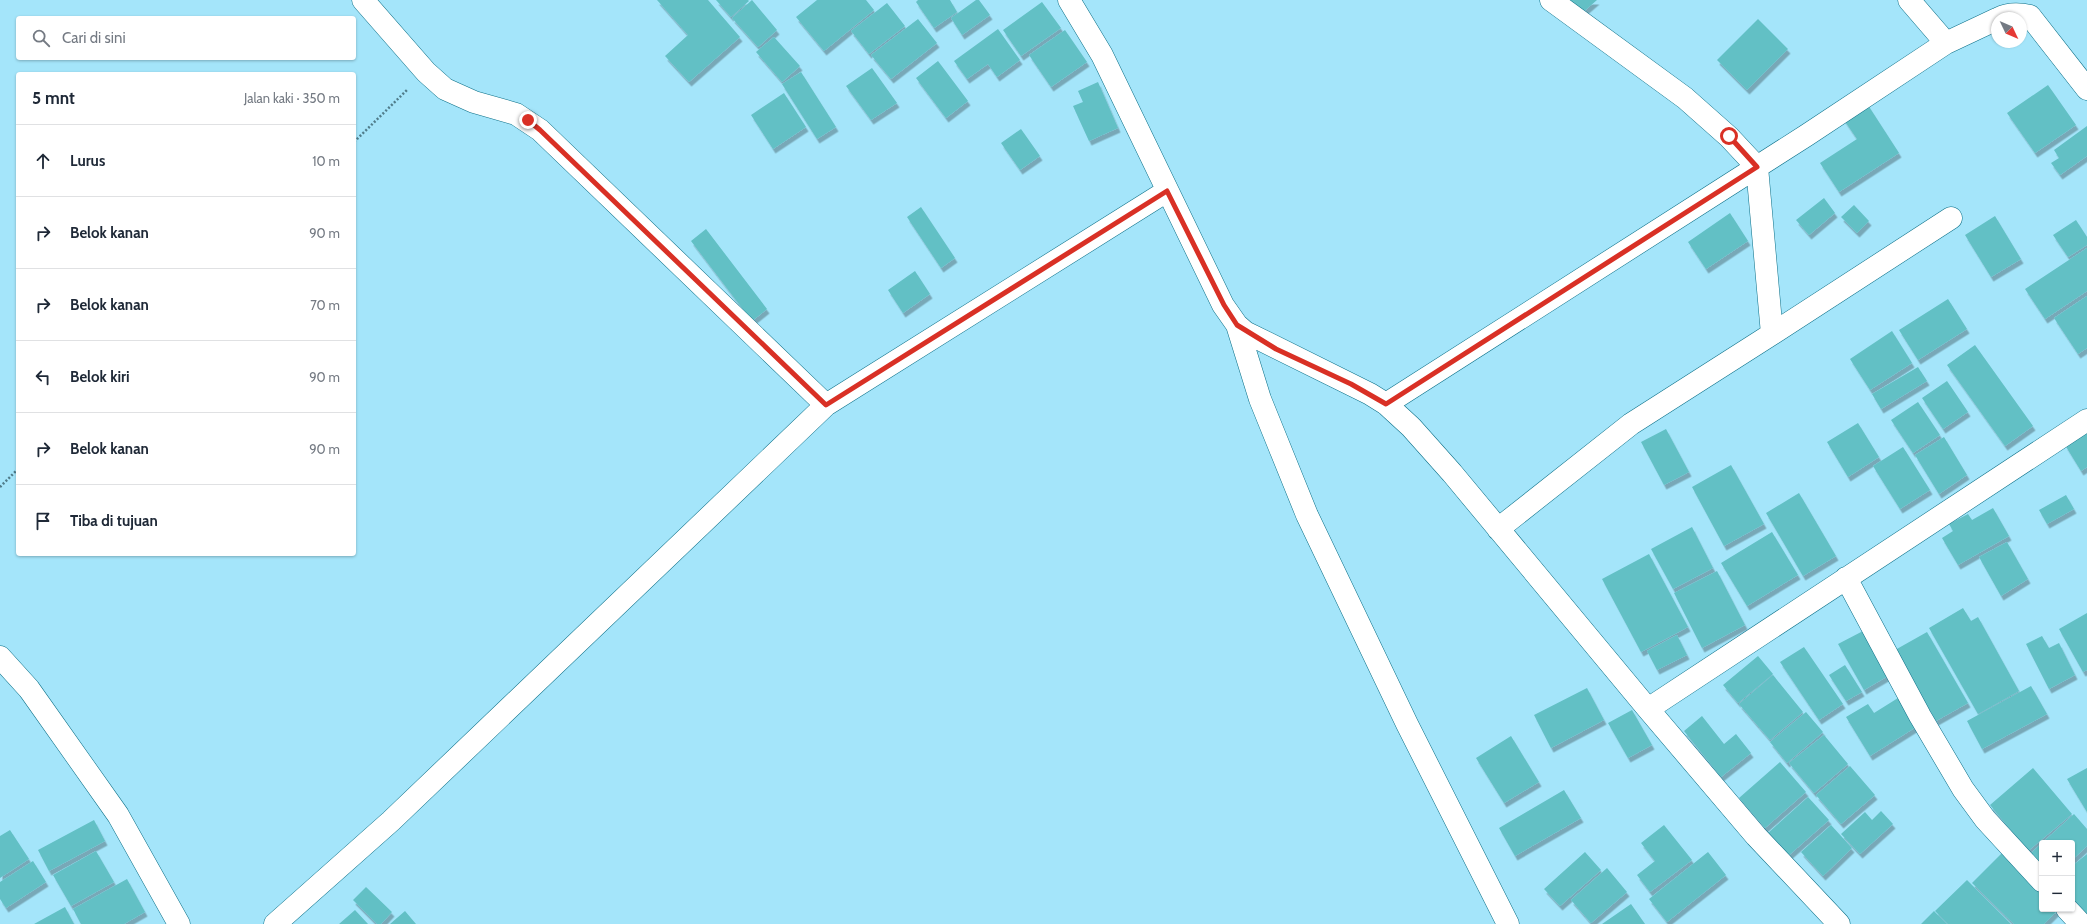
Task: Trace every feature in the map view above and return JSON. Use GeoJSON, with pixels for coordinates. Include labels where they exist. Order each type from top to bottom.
{"type":"FeatureCollection","features":[{"type":"Feature","properties":{"kind":"street"},"geometry":{"type":"LineString","coordinates":[[363,0],[426,72],[445,89],[474,102],[516,114],[540,130],[826,405]]}},
{"type":"Feature","properties":{"kind":"street"},"geometry":{"type":"LineString","coordinates":[[1069,0],[1102,55],[1167,191],[1224,305],[1237,325],[1260,399],[1307,515],[1504,923]]}},
{"type":"Feature","properties":{"kind":"street"},"geometry":{"type":"LineString","coordinates":[[1551,0],[1684,98],[1729,136],[1757,167],[1772,334]]}},
{"type":"Feature","properties":{"kind":"street"},"geometry":{"type":"LineString","coordinates":[[1909,0],[1946,43]]}},
{"type":"Feature","properties":{"kind":"street"},"geometry":{"type":"LineString","coordinates":[[2027,15],[2030,16],[2087,89]]}},
{"type":"Feature","properties":{"kind":"street"},"geometry":{"type":"LineString","coordinates":[[1386,404],[1757,167],[1946,43],[1991,21]]}},
{"type":"Feature","properties":{"kind":"street"},"geometry":{"type":"LineString","coordinates":[[275,924],[391,821],[826,405],[1167,191]]}},
{"type":"Feature","properties":{"kind":"street"},"geometry":{"type":"LineString","coordinates":[[1498,529],[1631,424],[1951,218]]}},
{"type":"Feature","properties":{"kind":"street"},"geometry":{"type":"LineString","coordinates":[[1237,325],[1276,349],[1351,384],[1386,404],[1428,446],[1648,709],[1761,841],[1839,924]]}},
{"type":"Feature","properties":{"kind":"street"},"geometry":{"type":"LineString","coordinates":[[1648,709],[2087,420]]}},
{"type":"Feature","properties":{"kind":"street"},"geometry":{"type":"LineString","coordinates":[[1846,578],[1920,716],[1963,789],[1985,818],[2039,878]]}},
{"type":"Feature","properties":{"kind":"street"},"geometry":{"type":"LineString","coordinates":[[0,657],[33,695],[118,815],[179,924]]}},
{"type":"Feature","properties":{"kind":"street"},"geometry":{"type":"LineString","coordinates":[[2070,912],[2081,924]]}},
{"type":"Feature","properties":{"kind":"path"},"geometry":{"type":"LineString","coordinates":[[356,140],[426,72]]}},
{"type":"Feature","properties":{"kind":"path"},"geometry":{"type":"LineString","coordinates":[[0,487],[16,471]]}},
{"type":"Feature","properties":{"kind":"building"},"geometry":{"type":"Polygon","coordinates":[[[657,0],[708,0],[740,37],[689,82],[665,56],[688,35],[657,0]]]}},
{"type":"Feature","properties":{"kind":"building"},"geometry":{"type":"Polygon","coordinates":[[[716,0],[748,0],[749,1],[731,17],[716,0]]]}},
{"type":"Feature","properties":{"kind":"building"},"geometry":{"type":"Polygon","coordinates":[[[752,0],[777,30],[758,47],[732,18],[752,0]]]}},
{"type":"Feature","properties":{"kind":"building"},"geometry":{"type":"Polygon","coordinates":[[[817,0],[866,0],[874,10],[824,51],[796,17],[817,0]]]}},
{"type":"Feature","properties":{"kind":"building"},"geometry":{"type":"Polygon","coordinates":[[[918,0],[950,0],[957,12],[934,28],[916,2],[918,0]]]}},
{"type":"Feature","properties":{"kind":"building"},"geometry":{"type":"Polygon","coordinates":[[[976,0],[979,0],[990,15],[962,35],[951,18],[976,0]]]}},
{"type":"Feature","properties":{"kind":"building"},"geometry":{"type":"Polygon","coordinates":[[[1570,0],[1597,0],[1582,13],[1570,0]]]}},
{"type":"Feature","properties":{"kind":"building"},"geometry":{"type":"Polygon","coordinates":[[[1042,2],[1061,28],[1021,56],[1003,30],[1042,2]]]}},
{"type":"Feature","properties":{"kind":"building"},"geometry":{"type":"Polygon","coordinates":[[[887,3],[905,26],[869,54],[851,31],[887,3]]]}},
{"type":"Feature","properties":{"kind":"building"},"geometry":{"type":"Polygon","coordinates":[[[918,19],[937,43],[891,79],[871,55],[918,19]]]}},
{"type":"Feature","properties":{"kind":"building"},"geometry":{"type":"Polygon","coordinates":[[[1758,19],[1788,49],[1747,90],[1717,60],[1758,19]]]}},
{"type":"Feature","properties":{"kind":"building"},"geometry":{"type":"Polygon","coordinates":[[[998,29],[1020,60],[997,77],[988,64],[967,79],[954,61],[998,29]]]}},
{"type":"Feature","properties":{"kind":"building"},"geometry":{"type":"Polygon","coordinates":[[[1065,30],[1087,62],[1051,87],[1029,55],[1065,30]]]}},
{"type":"Feature","properties":{"kind":"building"},"geometry":{"type":"Polygon","coordinates":[[[774,37],[800,66],[782,82],[756,52],[774,37]]]}},
{"type":"Feature","properties":{"kind":"building"},"geometry":{"type":"Polygon","coordinates":[[[938,61],[968,101],[946,118],[916,78],[938,61]]]}},
{"type":"Feature","properties":{"kind":"building"},"geometry":{"type":"Polygon","coordinates":[[[872,68],[897,103],[871,120],[846,86],[872,68]]]}},
{"type":"Feature","properties":{"kind":"building"},"geometry":{"type":"Polygon","coordinates":[[[801,72],[836,127],[817,139],[782,84],[801,72]]]}},
{"type":"Feature","properties":{"kind":"building"},"geometry":{"type":"Polygon","coordinates":[[[1098,82],[1118,128],[1089,141],[1073,106],[1083,102],[1078,91],[1098,82]]]}},
{"type":"Feature","properties":{"kind":"building"},"geometry":{"type":"Polygon","coordinates":[[[2048,85],[2076,125],[2035,153],[2007,113],[2048,85]]]}},
{"type":"Feature","properties":{"kind":"building"},"geometry":{"type":"Polygon","coordinates":[[[784,93],[806,127],[773,149],[751,115],[784,93]]]}},
{"type":"Feature","properties":{"kind":"building"},"geometry":{"type":"Polygon","coordinates":[[[1866,102],[1899,153],[1839,192],[1820,163],[1857,139],[1842,117],[1866,102]]]}},
{"type":"Feature","properties":{"kind":"building"},"geometry":{"type":"Polygon","coordinates":[[[2087,126],[2087,156],[2060,175],[2051,163],[2059,158],[2054,150],[2087,126]]]}},
{"type":"Feature","properties":{"kind":"building"},"geometry":{"type":"Polygon","coordinates":[[[1021,129],[1040,156],[1020,170],[1001,143],[1021,129]]]}},
{"type":"Feature","properties":{"kind":"building"},"geometry":{"type":"Polygon","coordinates":[[[1824,198],[1835,213],[1809,235],[1796,220],[1824,198]]]}},
{"type":"Feature","properties":{"kind":"building"},"geometry":{"type":"Polygon","coordinates":[[[1854,205],[1869,221],[1857,233],[1841,217],[1854,205]]]}},
{"type":"Feature","properties":{"kind":"building"},"geometry":{"type":"Polygon","coordinates":[[[921,207],[955,258],[941,268],[907,217],[921,207]]]}},
{"type":"Feature","properties":{"kind":"building"},"geometry":{"type":"Polygon","coordinates":[[[1730,213],[1748,241],[1706,269],[1688,242],[1730,213]]]}},
{"type":"Feature","properties":{"kind":"building"},"geometry":{"type":"Polygon","coordinates":[[[1995,216],[2021,259],[1991,277],[1965,235],[1995,216]]]}},
{"type":"Feature","properties":{"kind":"building"},"geometry":{"type":"Polygon","coordinates":[[[2076,220],[2087,237],[2087,245],[2068,257],[2053,235],[2076,220]]]}},
{"type":"Feature","properties":{"kind":"building"},"geometry":{"type":"Polygon","coordinates":[[[706,229],[767,309],[752,321],[691,241],[706,229]]]}},
{"type":"Feature","properties":{"kind":"building"},"geometry":{"type":"Polygon","coordinates":[[[2087,248],[2087,291],[2045,319],[2025,289],[2087,248]]]}},
{"type":"Feature","properties":{"kind":"building"},"geometry":{"type":"Polygon","coordinates":[[[915,271],[930,294],[903,313],[888,290],[915,271]]]}},
{"type":"Feature","properties":{"kind":"building"},"geometry":{"type":"Polygon","coordinates":[[[2087,296],[2087,348],[2078,354],[2054,318],[2087,296]]]}},
{"type":"Feature","properties":{"kind":"building"},"geometry":{"type":"Polygon","coordinates":[[[1948,299],[1967,329],[1918,360],[1899,330],[1948,299]]]}},
{"type":"Feature","properties":{"kind":"building"},"geometry":{"type":"Polygon","coordinates":[[[1892,331],[1912,363],[1870,390],[1850,359],[1892,331]]]}},
{"type":"Feature","properties":{"kind":"building"},"geometry":{"type":"Polygon","coordinates":[[[1975,345],[2033,426],[2005,446],[1947,365],[1975,345]]]}},
{"type":"Feature","properties":{"kind":"building"},"geometry":{"type":"Polygon","coordinates":[[[1918,367],[1927,381],[1881,409],[1872,394],[1918,367]]]}},
{"type":"Feature","properties":{"kind":"building"},"geometry":{"type":"Polygon","coordinates":[[[1947,381],[1968,412],[1943,429],[1922,398],[1947,381]]]}},
{"type":"Feature","properties":{"kind":"building"},"geometry":{"type":"Polygon","coordinates":[[[1918,402],[1940,435],[1913,453],[1891,420],[1918,402]]]}},
{"type":"Feature","properties":{"kind":"building"},"geometry":{"type":"Polygon","coordinates":[[[1858,423],[1879,457],[1848,477],[1827,442],[1858,423]]]}},
{"type":"Feature","properties":{"kind":"building"},"geometry":{"type":"Polygon","coordinates":[[[1666,429],[1689,472],[1664,485],[1641,442],[1666,429]]]}},
{"type":"Feature","properties":{"kind":"building"},"geometry":{"type":"Polygon","coordinates":[[[2087,432],[2087,467],[2081,471],[2065,445],[2087,432]]]}},
{"type":"Feature","properties":{"kind":"building"},"geometry":{"type":"Polygon","coordinates":[[[1944,437],[1967,475],[1939,494],[1915,455],[1944,437]]]}},
{"type":"Feature","properties":{"kind":"building"},"geometry":{"type":"Polygon","coordinates":[[[1903,447],[1930,490],[1900,509],[1873,466],[1903,447]]]}},
{"type":"Feature","properties":{"kind":"building"},"geometry":{"type":"Polygon","coordinates":[[[1731,465],[1764,524],[1724,546],[1692,487],[1731,465]]]}},
{"type":"Feature","properties":{"kind":"building"},"geometry":{"type":"Polygon","coordinates":[[[1799,493],[1836,556],[1803,576],[1766,513],[1799,493]]]}},
{"type":"Feature","properties":{"kind":"building"},"geometry":{"type":"Polygon","coordinates":[[[2066,495],[2074,509],[2047,524],[2039,510],[2066,495]]]}},
{"type":"Feature","properties":{"kind":"building"},"geometry":{"type":"Polygon","coordinates":[[[1993,508],[2009,536],[1958,565],[1942,538],[1953,531],[1949,524],[1968,514],[1972,520],[1993,508]]]}},
{"type":"Feature","properties":{"kind":"building"},"geometry":{"type":"Polygon","coordinates":[[[1692,527],[1713,568],[1673,589],[1651,549],[1692,527]]]}},
{"type":"Feature","properties":{"kind":"building"},"geometry":{"type":"Polygon","coordinates":[[[1772,532],[1798,575],[1747,606],[1721,563],[1772,532]]]}},
{"type":"Feature","properties":{"kind":"building"},"geometry":{"type":"Polygon","coordinates":[[[2007,542],[2028,579],[2001,596],[1979,557],[2007,542]]]}},
{"type":"Feature","properties":{"kind":"building"},"geometry":{"type":"Polygon","coordinates":[[[1649,554],[1688,627],[1641,652],[1602,579],[1649,554]]]}},
{"type":"Feature","properties":{"kind":"building"},"geometry":{"type":"Polygon","coordinates":[[[1717,571],[1745,625],[1702,648],[1674,593],[1717,571]]]}},
{"type":"Feature","properties":{"kind":"building"},"geometry":{"type":"Polygon","coordinates":[[[1963,608],[1971,621],[1978,617],[2019,691],[1978,714],[1929,628],[1963,608]]]}},
{"type":"Feature","properties":{"kind":"building"},"geometry":{"type":"Polygon","coordinates":[[[2087,613],[2087,670],[2083,672],[2059,629],[2087,613]]]}},
{"type":"Feature","properties":{"kind":"building"},"geometry":{"type":"Polygon","coordinates":[[[1863,631],[1888,676],[1864,690],[1838,644],[1863,631]]]}},
{"type":"Feature","properties":{"kind":"building"},"geometry":{"type":"Polygon","coordinates":[[[1927,632],[1968,703],[1936,721],[1895,650],[1927,632]]]}},
{"type":"Feature","properties":{"kind":"building"},"geometry":{"type":"Polygon","coordinates":[[[1677,635],[1687,655],[1657,670],[1647,651],[1677,635]]]}},
{"type":"Feature","properties":{"kind":"building"},"geometry":{"type":"Polygon","coordinates":[[[2042,636],[2049,648],[2059,643],[2075,675],[2049,689],[2026,644],[2042,636]]]}},
{"type":"Feature","properties":{"kind":"building"},"geometry":{"type":"Polygon","coordinates":[[[1804,647],[1843,704],[1819,720],[1780,662],[1804,647]]]}},
{"type":"Feature","properties":{"kind":"building"},"geometry":{"type":"Polygon","coordinates":[[[1758,656],[1773,674],[1738,703],[1723,685],[1758,656]]]}},
{"type":"Feature","properties":{"kind":"building"},"geometry":{"type":"Polygon","coordinates":[[[1845,665],[1862,692],[1846,701],[1829,675],[1845,665]]]}},
{"type":"Feature","properties":{"kind":"building"},"geometry":{"type":"Polygon","coordinates":[[[1773,675],[1803,712],[1770,740],[1739,704],[1773,675]]]}},
{"type":"Feature","properties":{"kind":"building"},"geometry":{"type":"Polygon","coordinates":[[[2031,686],[2047,714],[1982,749],[1967,721],[2031,686]]]}},
{"type":"Feature","properties":{"kind":"building"},"geometry":{"type":"Polygon","coordinates":[[[1587,688],[1604,720],[1551,748],[1534,715],[1587,688]]]}},
{"type":"Feature","properties":{"kind":"building"},"geometry":{"type":"Polygon","coordinates":[[[1898,698],[1916,727],[1870,756],[1846,717],[1868,704],[1874,713],[1898,698]]]}},
{"type":"Feature","properties":{"kind":"building"},"geometry":{"type":"Polygon","coordinates":[[[1632,710],[1652,745],[1628,758],[1608,723],[1632,710]]]}},
{"type":"Feature","properties":{"kind":"building"},"geometry":{"type":"Polygon","coordinates":[[[1806,712],[1823,732],[1787,763],[1770,742],[1806,712]]]}},
{"type":"Feature","properties":{"kind":"building"},"geometry":{"type":"Polygon","coordinates":[[[1702,716],[1724,744],[1736,734],[1751,753],[1721,777],[1684,731],[1702,716]]]}},
{"type":"Feature","properties":{"kind":"building"},"geometry":{"type":"Polygon","coordinates":[[[1824,735],[1848,764],[1814,793],[1789,763],[1824,735]]]}},
{"type":"Feature","properties":{"kind":"building"},"geometry":{"type":"Polygon","coordinates":[[[1511,736],[1539,782],[1504,803],[1476,758],[1511,736]]]}},
{"type":"Feature","properties":{"kind":"building"},"geometry":{"type":"Polygon","coordinates":[[[1780,762],[1806,792],[1765,828],[1739,798],[1780,762]]]}},
{"type":"Feature","properties":{"kind":"building"},"geometry":{"type":"Polygon","coordinates":[[[1850,766],[1875,795],[1841,824],[1816,795],[1850,766]]]}},
{"type":"Feature","properties":{"kind":"building"},"geometry":{"type":"Polygon","coordinates":[[[2033,768],[2072,814],[2041,840],[2039,840],[2039,842],[2028,851],[1990,805],[2033,768]]]}},
{"type":"Feature","properties":{"kind":"building"},"geometry":{"type":"Polygon","coordinates":[[[2087,768],[2087,812],[2067,779],[2087,768]]]}},
{"type":"Feature","properties":{"kind":"building"},"geometry":{"type":"Polygon","coordinates":[[[1564,790],[1581,818],[1515,856],[1499,828],[1564,790]]]}},
{"type":"Feature","properties":{"kind":"building"},"geometry":{"type":"Polygon","coordinates":[[[1808,797],[1829,820],[1788,856],[1768,833],[1808,797]]]}},
{"type":"Feature","properties":{"kind":"building"},"geometry":{"type":"Polygon","coordinates":[[[1881,811],[1893,824],[1860,854],[1841,834],[1865,812],[1872,820],[1881,811]]]}},
{"type":"Feature","properties":{"kind":"building"},"geometry":{"type":"Polygon","coordinates":[[[2074,814],[2087,829],[2087,846],[2075,857],[2075,840],[2045,840],[2074,814]]]}},
{"type":"Feature","properties":{"kind":"building"},"geometry":{"type":"Polygon","coordinates":[[[94,820],[105,841],[49,871],[38,850],[94,820]]]}},
{"type":"Feature","properties":{"kind":"building"},"geometry":{"type":"Polygon","coordinates":[[[1664,825],[1692,860],[1650,892],[1637,875],[1655,861],[1641,843],[1664,825]]]}},
{"type":"Feature","properties":{"kind":"building"},"geometry":{"type":"Polygon","coordinates":[[[1831,825],[1852,848],[1823,876],[1801,852],[1831,825]]]}},
{"type":"Feature","properties":{"kind":"building"},"geometry":{"type":"Polygon","coordinates":[[[10,830],[29,859],[0,878],[0,836],[10,830]]]}},
{"type":"Feature","properties":{"kind":"building"},"geometry":{"type":"Polygon","coordinates":[[[2039,846],[2039,867],[2029,855],[2039,846]]]}},
{"type":"Feature","properties":{"kind":"building"},"geometry":{"type":"Polygon","coordinates":[[[2005,850],[2039,884],[2039,912],[2056,912],[2044,924],[2014,924],[1972,883],[2005,850]]]}},
{"type":"Feature","properties":{"kind":"building"},"geometry":{"type":"Polygon","coordinates":[[[96,851],[114,882],[71,906],[53,875],[96,851]]]}},
{"type":"Feature","properties":{"kind":"building"},"geometry":{"type":"Polygon","coordinates":[[[1585,852],[1601,870],[1560,906],[1544,889],[1585,852]]]}},
{"type":"Feature","properties":{"kind":"building"},"geometry":{"type":"Polygon","coordinates":[[[1708,852],[1726,875],[1667,922],[1649,899],[1708,852]]]}},
{"type":"Feature","properties":{"kind":"building"},"geometry":{"type":"Polygon","coordinates":[[[2087,854],[2087,919],[2075,904],[2075,864],[2087,854]]]}},
{"type":"Feature","properties":{"kind":"building"},"geometry":{"type":"Polygon","coordinates":[[[33,861],[46,882],[6,908],[0,899],[0,882],[33,861]]]}},
{"type":"Feature","properties":{"kind":"building"},"geometry":{"type":"Polygon","coordinates":[[[1607,868],[1627,892],[1591,923],[1571,900],[1607,868]]]}},
{"type":"Feature","properties":{"kind":"building"},"geometry":{"type":"Polygon","coordinates":[[[127,879],[145,912],[124,924],[81,924],[73,909],[127,879]]]}},
{"type":"Feature","properties":{"kind":"building"},"geometry":{"type":"Polygon","coordinates":[[[1967,880],[2011,924],[1948,924],[1935,911],[1967,880]]]}},
{"type":"Feature","properties":{"kind":"building"},"geometry":{"type":"Polygon","coordinates":[[[366,887],[392,912],[381,924],[377,924],[353,900],[366,887]]]}},
{"type":"Feature","properties":{"kind":"building"},"geometry":{"type":"Polygon","coordinates":[[[1631,904],[1645,924],[1602,924],[1631,904]]]}},
{"type":"Feature","properties":{"kind":"building"},"geometry":{"type":"Polygon","coordinates":[[[65,907],[74,924],[34,924],[65,907]]]}},
{"type":"Feature","properties":{"kind":"building"},"geometry":{"type":"Polygon","coordinates":[[[355,910],[368,924],[339,924],[355,910]]]}},
{"type":"Feature","properties":{"kind":"building"},"geometry":{"type":"Polygon","coordinates":[[[405,911],[416,924],[390,924],[405,911]]]}},
{"type":"Feature","properties":{"kind":"building"},"geometry":{"type":"Polygon","coordinates":[[[1934,911],[1947,924],[1921,924],[1934,911]]]}},
{"type":"Feature","properties":{"kind":"route"},"geometry":{"type":"LineString","coordinates":[[528,120],[826,405],[1167,191],[1224,305],[1237,325],[1245,332],[1276,349],[1351,384],[1386,404],[1757,167],[1729,136]]}}]}
